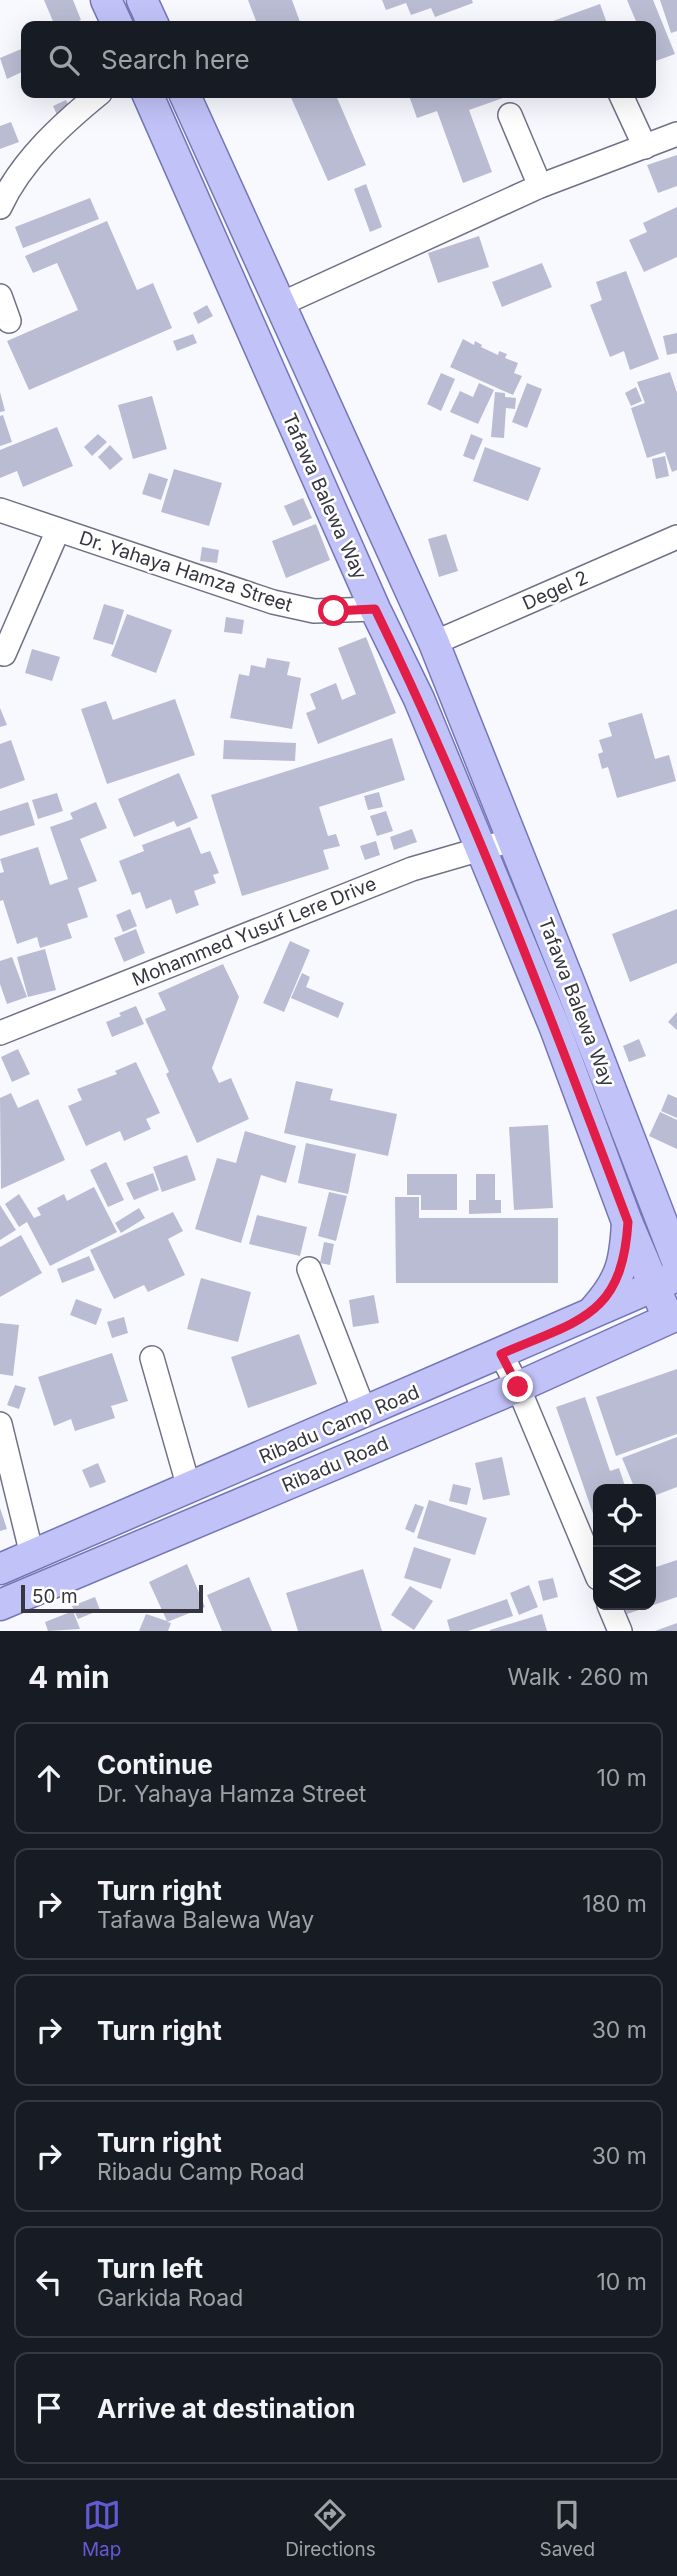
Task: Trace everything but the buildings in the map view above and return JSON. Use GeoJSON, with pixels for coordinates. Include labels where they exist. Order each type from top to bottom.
{"type":"FeatureCollection","features":[{"type":"Feature","properties":{"kind":"main road"},"geometry":{"type":"LineString","coordinates":[[106,0],[116,21]]}},
{"type":"Feature","properties":{"kind":"main road"},"geometry":{"type":"LineString","coordinates":[[142,0],[152,21]]}},
{"type":"Feature","properties":{"kind":"main road","name":"Tafawa Balewa Way"},"geometry":{"type":"LineString","coordinates":[[149,98],[375,609],[419,699],[555,1028],[628,1222],[666,1280],[674,1319]]}},
{"type":"Feature","properties":{"kind":"main road","name":"Tafawa Balewa Way"},"geometry":{"type":"LineString","coordinates":[[186,98],[434,643],[667,1221],[677,1261]]}},
{"type":"Feature","properties":{"kind":"main road"},"geometry":{"type":"LineString","coordinates":[[592,1313],[612,1290],[619,1275],[626,1247],[628,1222]]}},
{"type":"Feature","properties":{"kind":"main road","name":"Ribadu Camp Road"},"geometry":{"type":"LineString","coordinates":[[0,1570],[666,1280]]}},
{"type":"Feature","properties":{"kind":"main road","name":"Ribadu Road"},"geometry":{"type":"LineString","coordinates":[[0,1605],[674,1319]]}},
{"type":"Feature","properties":{"kind":"street"},"geometry":{"type":"LineString","coordinates":[[0,207],[8,189],[62,124],[94,98]]}},
{"type":"Feature","properties":{"kind":"street"},"geometry":{"type":"LineString","coordinates":[[622,98],[645,147]]}},
{"type":"Feature","properties":{"kind":"street"},"geometry":{"type":"LineString","coordinates":[[510,115],[540,186]]}},
{"type":"Feature","properties":{"kind":"street"},"geometry":{"type":"LineString","coordinates":[[279,304],[540,186],[677,134]]}},
{"type":"Feature","properties":{"kind":"street"},"geometry":{"type":"LineString","coordinates":[[0,296],[9,321]]}},
{"type":"Feature","properties":{"kind":"street","name":"Dr. Yahaya Hamza Street"},"geometry":{"type":"LineString","coordinates":[[0,510],[273,602],[314,611],[375,609]]}},
{"type":"Feature","properties":{"kind":"street"},"geometry":{"type":"LineString","coordinates":[[4,654],[58,530]]}},
{"type":"Feature","properties":{"kind":"street","name":"Degel 2"},"geometry":{"type":"LineString","coordinates":[[434,643],[677,537]]}},
{"type":"Feature","properties":{"kind":"street","name":"Mohammed Yusuf Lere Drive"},"geometry":{"type":"LineString","coordinates":[[0,1034],[412,869],[513,840]]}},
{"type":"Feature","properties":{"kind":"street"},"geometry":{"type":"LineString","coordinates":[[309,1269],[365,1413]]}},
{"type":"Feature","properties":{"kind":"street"},"geometry":{"type":"LineString","coordinates":[[501,1354],[518,1387],[593,1566]]}},
{"type":"Feature","properties":{"kind":"street"},"geometry":{"type":"LineString","coordinates":[[152,1358],[189,1488]]}},
{"type":"Feature","properties":{"kind":"street"},"geometry":{"type":"LineString","coordinates":[[0,1424],[33,1555]]}},
{"type":"Feature","properties":{"kind":"street"},"geometry":{"type":"LineString","coordinates":[[611,1610],[620,1631]]}},
{"type":"Feature","properties":{"kind":"route"},"geometry":{"type":"LineString","coordinates":[[334,611],[375,609],[419,699],[555,1028],[628,1222],[626,1247],[619,1275],[612,1290],[592,1313],[501,1354],[518,1387]]}}]}
